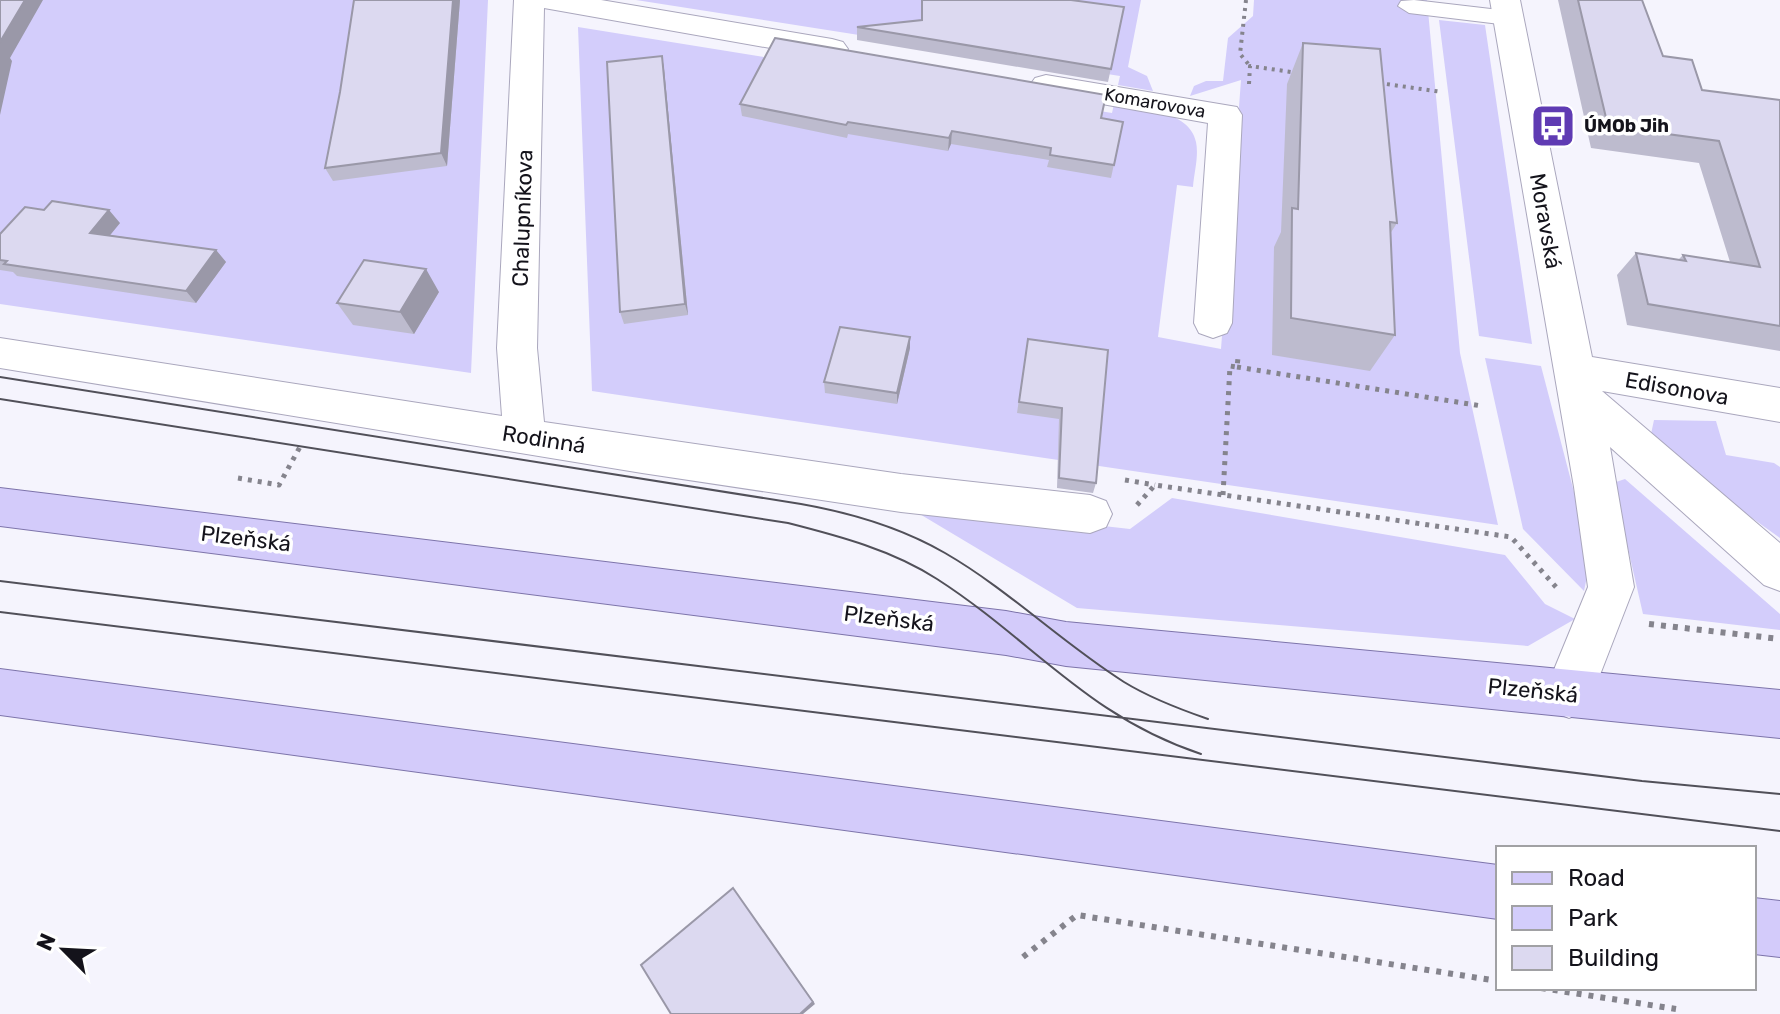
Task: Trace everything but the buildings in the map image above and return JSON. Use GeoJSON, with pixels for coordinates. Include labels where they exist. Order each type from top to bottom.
{"type":"FeatureCollection","features":[{"type":"Feature","properties":{"kind":"main road","name":"Plzeňská"},"geometry":{"type":"LineString","coordinates":[[0,507],[1006,633],[1066,644],[1780,714]]}},
{"type":"Feature","properties":{"kind":"main road"},"geometry":{"type":"LineString","coordinates":[[0,692],[1496,892]]}},
{"type":"Feature","properties":{"kind":"main road"},"geometry":{"type":"LineString","coordinates":[[1756,926],[1780,929]]}},
{"type":"Feature","properties":{"kind":"street","name":"Chalupníkova"},"geometry":{"type":"LineString","coordinates":[[524,435],[517,348],[529,0]]}},
{"type":"Feature","properties":{"kind":"street"},"geometry":{"type":"LineString","coordinates":[[548,0],[858,53]]}},
{"type":"Feature","properties":{"kind":"street","name":"Moravská"},"geometry":{"type":"LineString","coordinates":[[1507,9],[1611,587],[1569,694]]}},
{"type":"Feature","properties":{"kind":"street","name":"Komarovova"},"geometry":{"type":"LineString","coordinates":[[1013,79],[1225,115],[1213,323]]}},
{"type":"Feature","properties":{"kind":"street","name":"Rodinná"},"geometry":{"type":"LineString","coordinates":[[0,353],[901,493],[1090,514]]}},
{"type":"Feature","properties":{"kind":"street"},"geometry":{"type":"LineString","coordinates":[[1576,382],[1780,571]]}},
{"type":"Feature","properties":{"kind":"street","name":"Edisonova"},"geometry":{"type":"LineString","coordinates":[[1576,382],[1780,405]]}},
{"type":"Feature","properties":{"kind":"lane"},"geometry":{"type":"LineString","coordinates":[[1409,6],[1507,9]]}},
{"type":"Feature","properties":{"kind":"path"},"geometry":{"type":"LineString","coordinates":[[1246,0],[1240,54],[1250,66],[1249,98]]}},
{"type":"Feature","properties":{"kind":"path"},"geometry":{"type":"LineString","coordinates":[[1250,66],[1309,74]]}},
{"type":"Feature","properties":{"kind":"path"},"geometry":{"type":"LineString","coordinates":[[1368,82],[1442,92]]}},
{"type":"Feature","properties":{"kind":"path"},"geometry":{"type":"LineString","coordinates":[[1237,367],[1238,351]]}},
{"type":"Feature","properties":{"kind":"path"},"geometry":{"type":"LineString","coordinates":[[1223,495],[1230,366],[1482,406]]}},
{"type":"Feature","properties":{"kind":"path"},"geometry":{"type":"LineString","coordinates":[[1090,514],[1134,509],[1155,485],[1511,537],[1565,599],[1660,627],[1780,639]]}},
{"type":"Feature","properties":{"kind":"path"},"geometry":{"type":"LineString","coordinates":[[1023,957],[1077,915],[1496,981]]}},
{"type":"Feature","properties":{"kind":"path"},"geometry":{"type":"LineString","coordinates":[[1554,990],[1676,1009]]}},
{"type":"Feature","properties":{"kind":"green space"},"geometry":{"type":"Polygon","coordinates":[[[0,0],[488,0],[471,373],[0,304],[0,0]]]}},
{"type":"Feature","properties":{"kind":"green space"},"geometry":{"type":"Polygon","coordinates":[[[636,0],[1141,0],[1128,67],[1147,76],[1153,91],[1118,85],[1120,76],[636,0]]]}},
{"type":"Feature","properties":{"kind":"green space"},"geometry":{"type":"Polygon","coordinates":[[[1254,0],[1427,0],[1460,353],[1498,525],[592,391],[578,27],[1112,113],[1114,104],[1174,117],[1192,131],[1197,159],[1193,187],[1177,185],[1158,337],[1221,349],[1241,80],[1190,96],[1194,86],[1206,81],[1223,81],[1228,38],[1253,16],[1254,0]]]}},
{"type":"Feature","properties":{"kind":"green space"},"geometry":{"type":"Polygon","coordinates":[[[1439,20],[1485,25],[1532,344],[1479,336],[1439,20]]]}},
{"type":"Feature","properties":{"kind":"green space"},"geometry":{"type":"Polygon","coordinates":[[[1485,358],[1541,366],[1591,557],[1584,591],[1523,529],[1485,358]]]}},
{"type":"Feature","properties":{"kind":"green space"},"geometry":{"type":"Polygon","coordinates":[[[1654,420],[1716,421],[1726,455],[1774,463],[1780,467],[1780,538],[1699,480],[1651,434],[1654,420]]]}},
{"type":"Feature","properties":{"kind":"green space"},"geometry":{"type":"Polygon","coordinates":[[[1625,479],[1780,614],[1780,630],[1643,614],[1613,483],[1625,479]]]}},
{"type":"Feature","properties":{"kind":"green space"},"geometry":{"type":"Polygon","coordinates":[[[1172,498],[1505,555],[1545,604],[1575,619],[1528,646],[1077,608],[913,510],[1024,517],[1130,529],[1172,498]]]}},
{"type":"Feature","properties":{"kind":"tram line"},"geometry":{"type":"LineString","coordinates":[[0,377],[801,504],[857,517],[893,528],[945,553],[991,583],[1124,682],[1165,703],[1208,719]]}},
{"type":"Feature","properties":{"kind":"tram line"},"geometry":{"type":"LineString","coordinates":[[0,399],[788,523],[846,539],[884,552],[937,579],[1062,676],[1122,718]]}},
{"type":"Feature","properties":{"kind":"tram line"},"geometry":{"type":"LineString","coordinates":[[0,581],[1122,718]]}},
{"type":"Feature","properties":{"kind":"tram line"},"geometry":{"type":"LineString","coordinates":[[0,612],[1780,831]]}},
{"type":"Feature","properties":{"kind":"tram line"},"geometry":{"type":"LineString","coordinates":[[1122,718],[1642,781],[1780,794]]}},
{"type":"Feature","properties":{"kind":"tram line"},"geometry":{"type":"LineString","coordinates":[[1122,718],[1201,754]]}},
{"type":"Feature","properties":{"kind":"place","name":"ÚMOb Jih"},"geometry":{"type":"Point","coordinates":[1553,126]}}]}
